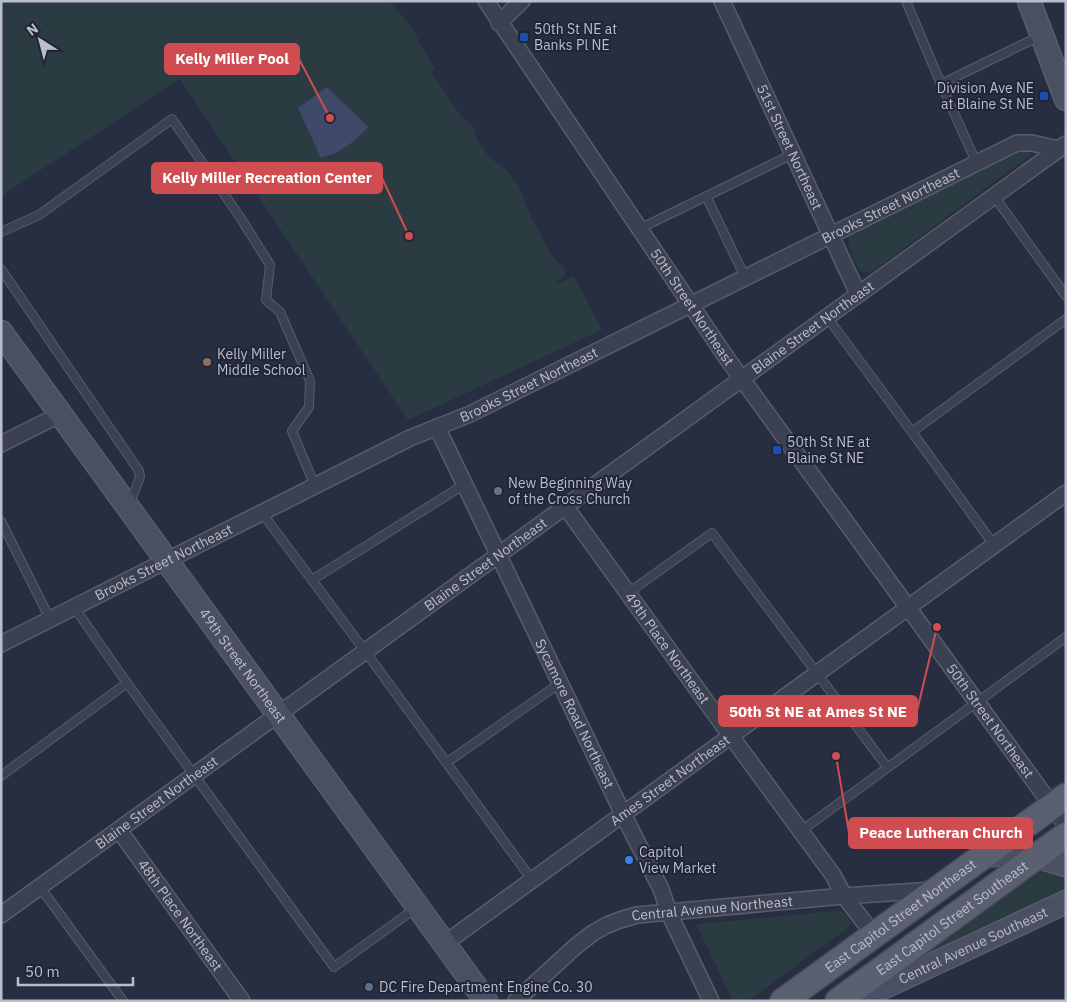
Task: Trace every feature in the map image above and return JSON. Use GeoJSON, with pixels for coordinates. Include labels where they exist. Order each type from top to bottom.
{"type":"FeatureCollection","features":[{"type":"Feature","properties":{"kind":"main road","name":"East Capitol Street Northeast"},"geometry":{"type":"LineString","coordinates":[[783,1001],[981,857],[1061,809]]}},
{"type":"Feature","properties":{"kind":"main road","name":"East Capitol Street Southeast"},"geometry":{"type":"LineString","coordinates":[[838,1001],[1066,836]]}},
{"type":"Feature","properties":{"kind":"street","name":"50th Street Northeast"},"geometry":{"type":"LineString","coordinates":[[486,1],[690,305],[976,702],[1061,809]]}},
{"type":"Feature","properties":{"kind":"street"},"geometry":{"type":"LineString","coordinates":[[500,22],[522,1]]}},
{"type":"Feature","properties":{"kind":"street","name":"51st Street Northeast"},"geometry":{"type":"LineString","coordinates":[[722,1],[858,294]]}},
{"type":"Feature","properties":{"kind":"street"},"geometry":{"type":"LineString","coordinates":[[1029,1],[1066,99]]}},
{"type":"Feature","properties":{"kind":"street","name":"Brooks Street Northeast"},"geometry":{"type":"LineString","coordinates":[[1,644],[410,438],[470,414],[1018,143],[1062,146]]}},
{"type":"Feature","properties":{"kind":"street","name":"Blaine Street Northeast"},"geometry":{"type":"LineString","coordinates":[[1,915],[1062,146]]}},
{"type":"Feature","properties":{"kind":"street","name":"49th Street Northeast"},"geometry":{"type":"LineString","coordinates":[[1,332],[486,1001]]}},
{"type":"Feature","properties":{"kind":"street"},"geometry":{"type":"LineString","coordinates":[[1,444],[61,414]]}},
{"type":"Feature","properties":{"kind":"street","name":"Sycamore Road Northeast"},"geometry":{"type":"LineString","coordinates":[[437,427],[622,814],[661,889],[669,913],[711,1001]]}},
{"type":"Feature","properties":{"kind":"street","name":"Ames Street Northeast"},"geometry":{"type":"LineString","coordinates":[[444,944],[1066,494]]}},
{"type":"Feature","properties":{"kind":"street","name":"49th Place Northeast"},"geometry":{"type":"LineString","coordinates":[[565,506],[833,874],[844,896],[874,935]]}},
{"type":"Feature","properties":{"kind":"street","name":"48th Place Northeast"},"geometry":{"type":"LineString","coordinates":[[119,830],[242,1001]]}},
{"type":"Feature","properties":{"kind":"street"},"geometry":{"type":"LineString","coordinates":[[981,857],[1014,852],[1037,856],[1066,865]]}},
{"type":"Feature","properties":{"kind":"street","name":"Central Avenue Northeast"},"geometry":{"type":"LineString","coordinates":[[524,996],[576,946],[593,933],[607,925],[637,915],[844,896],[937,890]]}},
{"type":"Feature","properties":{"kind":"street","name":"Central Avenue Southeast"},"geometry":{"type":"LineString","coordinates":[[851,1001],[1066,902]]}},
{"type":"Feature","properties":{"kind":"lane"},"geometry":{"type":"LineString","coordinates":[[906,1],[977,164]]}},
{"type":"Feature","properties":{"kind":"lane"},"geometry":{"type":"LineString","coordinates":[[941,84],[1042,35]]}},
{"type":"Feature","properties":{"kind":"lane"},"geometry":{"type":"LineString","coordinates":[[1,232],[39,215],[172,119],[240,216],[270,265],[266,300],[280,312],[310,381],[309,407],[292,431],[315,486]]}},
{"type":"Feature","properties":{"kind":"lane"},"geometry":{"type":"LineString","coordinates":[[639,230],[792,154]]}},
{"type":"Feature","properties":{"kind":"lane"},"geometry":{"type":"LineString","coordinates":[[706,196],[745,277]]}},
{"type":"Feature","properties":{"kind":"lane"},"geometry":{"type":"LineString","coordinates":[[994,196],[1066,296]]}},
{"type":"Feature","properties":{"kind":"lane"},"geometry":{"type":"LineString","coordinates":[[1,269],[139,471],[140,476],[128,507]]}},
{"type":"Feature","properties":{"kind":"lane"},"geometry":{"type":"LineString","coordinates":[[827,317],[994,545]]}},
{"type":"Feature","properties":{"kind":"lane"},"geometry":{"type":"LineString","coordinates":[[912,432],[1066,319]]}},
{"type":"Feature","properties":{"kind":"lane"},"geometry":{"type":"LineString","coordinates":[[312,580],[465,484]]}},
{"type":"Feature","properties":{"kind":"lane"},"geometry":{"type":"LineString","coordinates":[[262,513],[532,880]]}},
{"type":"Feature","properties":{"kind":"lane"},"geometry":{"type":"LineString","coordinates":[[1,521],[50,619]]}},
{"type":"Feature","properties":{"kind":"lane"},"geometry":{"type":"LineString","coordinates":[[628,593],[712,532],[887,767]]}},
{"type":"Feature","properties":{"kind":"lane"},"geometry":{"type":"LineString","coordinates":[[1,542],[10,538]]}},
{"type":"Feature","properties":{"kind":"lane"},"geometry":{"type":"LineString","coordinates":[[74,607],[334,967],[417,907]]}},
{"type":"Feature","properties":{"kind":"lane"},"geometry":{"type":"LineString","coordinates":[[801,831],[1066,637]]}},
{"type":"Feature","properties":{"kind":"lane"},"geometry":{"type":"LineString","coordinates":[[1,776],[128,683]]}},
{"type":"Feature","properties":{"kind":"lane"},"geometry":{"type":"LineString","coordinates":[[446,763],[560,683]]}},
{"type":"Feature","properties":{"kind":"lane"},"geometry":{"type":"LineString","coordinates":[[40,887],[123,1001]]}},
{"type":"Feature","properties":{"kind":"shaded area"},"geometry":{"type":"Polygon","coordinates":[[[1,1],[389,1],[414,30],[435,69],[431,72],[461,116],[474,128],[476,138],[489,157],[506,170],[519,186],[529,213],[551,254],[565,271],[564,276],[560,280],[556,280],[558,284],[574,276],[602,330],[408,420],[180,79],[1,196],[1,1]]]}},
{"type":"Feature","properties":{"kind":"shaded area"},"geometry":{"type":"Polygon","coordinates":[[[1024,151],[1029,152],[1031,155],[873,271],[864,272],[859,269],[848,243],[853,233],[1024,151]]]}},
{"type":"Feature","properties":{"kind":"shaded area"},"geometry":{"type":"Polygon","coordinates":[[[1045,866],[1066,874],[1066,893],[913,962],[1045,866]]]}},
{"type":"Feature","properties":{"kind":"shaded area"},"geometry":{"type":"Polygon","coordinates":[[[835,911],[843,912],[851,922],[848,928],[748,1001],[733,1001],[696,924],[835,911]]]}},
{"type":"Feature","properties":{"kind":"water"},"geometry":{"type":"Polygon","coordinates":[[[327,87],[368,127],[347,146],[321,158],[298,108],[327,87]]]}},
{"type":"Feature","properties":{"kind":"place","name":"50th St NE at Banks Pl NE"},"geometry":{"type":"Point","coordinates":[524,37]}},
{"type":"Feature","properties":{"kind":"place","name":"Division Ave NE at Blaine St NE"},"geometry":{"type":"Point","coordinates":[1044,96]}},
{"type":"Feature","properties":{"kind":"place","name":"Kelly Miller Pool"},"geometry":{"type":"Point","coordinates":[330,118]}},
{"type":"Feature","properties":{"kind":"place","name":"Kelly Miller Recreation Center"},"geometry":{"type":"Point","coordinates":[409,236]}},
{"type":"Feature","properties":{"kind":"place","name":"Kelly Miller Middle School"},"geometry":{"type":"Point","coordinates":[207,362]}},
{"type":"Feature","properties":{"kind":"place","name":"50th St NE at Blaine St NE"},"geometry":{"type":"Point","coordinates":[777,450]}},
{"type":"Feature","properties":{"kind":"place","name":"New Beginning Way of the Cross Church"},"geometry":{"type":"Point","coordinates":[498,491]}},
{"type":"Feature","properties":{"kind":"place","name":"50th St NE at Ames St NE"},"geometry":{"type":"Point","coordinates":[937,627]}},
{"type":"Feature","properties":{"kind":"place","name":"Peace Lutheran Church"},"geometry":{"type":"Point","coordinates":[836,756]}},
{"type":"Feature","properties":{"kind":"place","name":"Capitol View Market"},"geometry":{"type":"Point","coordinates":[629,860]}},
{"type":"Feature","properties":{"kind":"place","name":"DC Fire Department Engine Co. 30"},"geometry":{"type":"Point","coordinates":[369,987]}}]}
